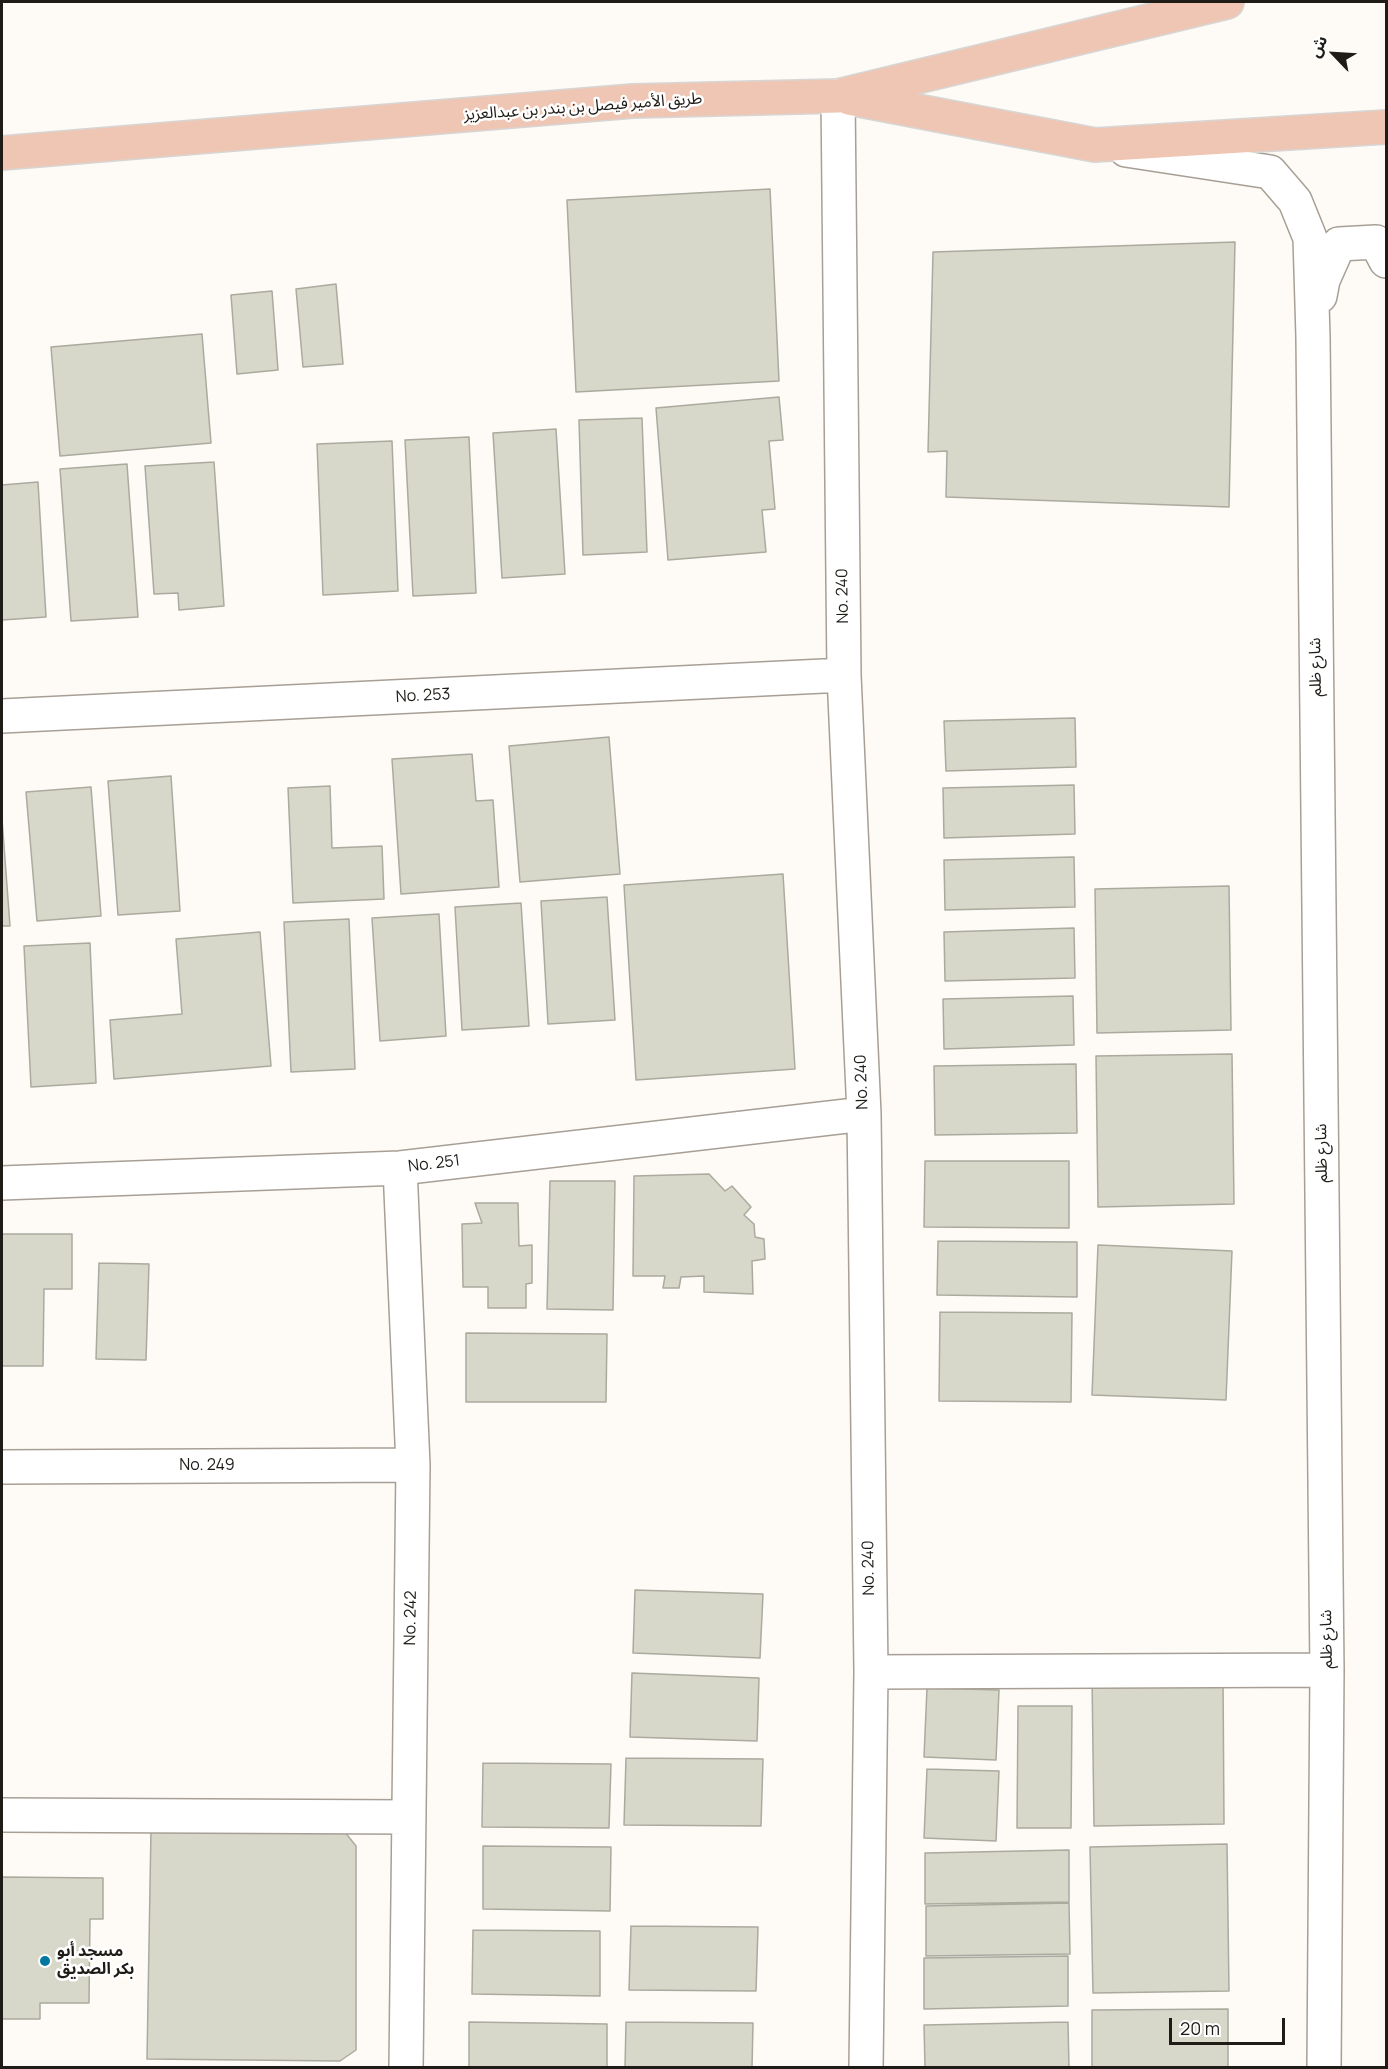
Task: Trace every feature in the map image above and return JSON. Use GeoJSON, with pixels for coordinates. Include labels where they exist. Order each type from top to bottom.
{"type":"FeatureCollection","features":[{"type":"Feature","properties":{"kind":"main road","name":"طريق الأمير فيصل بن بندر بن عبدالعزيز"},"geometry":{"type":"LineString","coordinates":[[2,153],[633,101],[838,96],[1227,2]]}},
{"type":"Feature","properties":{"kind":"main road"},"geometry":{"type":"LineString","coordinates":[[838,96],[1095,145],[1386,127]]}},
{"type":"Feature","properties":{"kind":"street","name":"No. 240"},"geometry":{"type":"LineString","coordinates":[[838,96],[844,675],[864,1114],[871,1672],[867,2067]]}},
{"type":"Feature","properties":{"kind":"street","name":"شارع ظلم"},"geometry":{"type":"LineString","coordinates":[[1095,145],[1270,172],[1295,201],[1310,238],[1313,337],[1327,1670],[1324,2067]]}},
{"type":"Feature","properties":{"kind":"street"},"geometry":{"type":"LineString","coordinates":[[1313,337],[1323,280],[1339,244],[1376,242],[1386,261]]}},
{"type":"Feature","properties":{"kind":"street","name":"No. 253"},"geometry":{"type":"LineString","coordinates":[[2,717],[844,675]]}},
{"type":"Feature","properties":{"kind":"street","name":"No. 251"},"geometry":{"type":"LineString","coordinates":[[2,1183],[400,1168],[864,1114]]}},
{"type":"Feature","properties":{"kind":"street","name":"No. 242"},"geometry":{"type":"LineString","coordinates":[[400,1168],[413,1465],[406,2067]]}},
{"type":"Feature","properties":{"kind":"street","name":"No. 249"},"geometry":{"type":"LineString","coordinates":[[2,1467],[413,1465]]}},
{"type":"Feature","properties":{"kind":"street"},"geometry":{"type":"LineString","coordinates":[[871,1672],[1327,1670]]}},
{"type":"Feature","properties":{"kind":"street"},"geometry":{"type":"LineString","coordinates":[[2,1815],[409,1817]]}},
{"type":"Feature","properties":{"kind":"building"},"geometry":{"type":"Polygon","coordinates":[[[770,189],[779,381],[576,392],[567,200],[770,189]]]}},
{"type":"Feature","properties":{"kind":"building"},"geometry":{"type":"Polygon","coordinates":[[[1235,242],[1229,507],[946,497],[947,451],[928,452],[933,252],[1235,242]]]}},
{"type":"Feature","properties":{"kind":"building"},"geometry":{"type":"Polygon","coordinates":[[[336,284],[343,364],[303,367],[296,289],[336,284]]]}},
{"type":"Feature","properties":{"kind":"building"},"geometry":{"type":"Polygon","coordinates":[[[272,291],[278,370],[237,374],[231,295],[272,291]]]}},
{"type":"Feature","properties":{"kind":"building"},"geometry":{"type":"Polygon","coordinates":[[[202,334],[211,443],[60,456],[51,347],[202,334]]]}},
{"type":"Feature","properties":{"kind":"building"},"geometry":{"type":"Polygon","coordinates":[[[779,397],[783,440],[769,441],[775,509],[762,510],[766,552],[668,560],[656,408],[779,397]]]}},
{"type":"Feature","properties":{"kind":"building"},"geometry":{"type":"Polygon","coordinates":[[[642,418],[647,552],[583,555],[579,420],[642,418]]]}},
{"type":"Feature","properties":{"kind":"building"},"geometry":{"type":"Polygon","coordinates":[[[556,429],[565,574],[502,578],[493,433],[556,429]]]}},
{"type":"Feature","properties":{"kind":"building"},"geometry":{"type":"Polygon","coordinates":[[[469,437],[476,593],[413,596],[405,440],[469,437]]]}},
{"type":"Feature","properties":{"kind":"building"},"geometry":{"type":"Polygon","coordinates":[[[392,441],[398,591],[323,595],[317,444],[392,441]]]}},
{"type":"Feature","properties":{"kind":"building"},"geometry":{"type":"Polygon","coordinates":[[[214,462],[224,606],[179,610],[178,593],[154,594],[145,466],[214,462]]]}},
{"type":"Feature","properties":{"kind":"building"},"geometry":{"type":"Polygon","coordinates":[[[127,464],[138,617],[71,621],[60,469],[127,464]]]}},
{"type":"Feature","properties":{"kind":"building"},"geometry":{"type":"Polygon","coordinates":[[[38,482],[46,617],[2,620],[2,485],[38,482]]]}},
{"type":"Feature","properties":{"kind":"building"},"geometry":{"type":"Polygon","coordinates":[[[1075,718],[1076,767],[946,771],[944,721],[1075,718]]]}},
{"type":"Feature","properties":{"kind":"building"},"geometry":{"type":"Polygon","coordinates":[[[609,737],[620,874],[520,882],[509,746],[609,737]]]}},
{"type":"Feature","properties":{"kind":"building"},"geometry":{"type":"Polygon","coordinates":[[[472,754],[476,801],[493,800],[499,887],[401,894],[392,759],[472,754]]]}},
{"type":"Feature","properties":{"kind":"building"},"geometry":{"type":"Polygon","coordinates":[[[171,776],[180,911],[118,915],[108,781],[171,776]]]}},
{"type":"Feature","properties":{"kind":"building"},"geometry":{"type":"Polygon","coordinates":[[[1074,785],[1075,834],[944,838],[943,788],[1074,785]]]}},
{"type":"Feature","properties":{"kind":"building"},"geometry":{"type":"Polygon","coordinates":[[[330,786],[332,848],[382,846],[384,899],[293,903],[288,788],[330,786]]]}},
{"type":"Feature","properties":{"kind":"building"},"geometry":{"type":"Polygon","coordinates":[[[91,787],[101,916],[37,921],[26,792],[91,787]]]}},
{"type":"Feature","properties":{"kind":"building"},"geometry":{"type":"Polygon","coordinates":[[[2,819],[10,926],[2,926],[2,819]]]}},
{"type":"Feature","properties":{"kind":"building"},"geometry":{"type":"Polygon","coordinates":[[[1074,857],[1075,907],[945,910],[944,860],[1074,857]]]}},
{"type":"Feature","properties":{"kind":"building"},"geometry":{"type":"Polygon","coordinates":[[[783,874],[795,1069],[636,1080],[624,885],[783,874]]]}},
{"type":"Feature","properties":{"kind":"building"},"geometry":{"type":"Polygon","coordinates":[[[1229,886],[1231,1030],[1097,1033],[1095,889],[1229,886]]]}},
{"type":"Feature","properties":{"kind":"building"},"geometry":{"type":"Polygon","coordinates":[[[607,897],[615,1020],[548,1024],[541,901],[607,897]]]}},
{"type":"Feature","properties":{"kind":"building"},"geometry":{"type":"Polygon","coordinates":[[[521,903],[529,1026],[462,1030],[455,907],[521,903]]]}},
{"type":"Feature","properties":{"kind":"building"},"geometry":{"type":"Polygon","coordinates":[[[439,914],[446,1036],[380,1041],[372,918],[439,914]]]}},
{"type":"Feature","properties":{"kind":"building"},"geometry":{"type":"Polygon","coordinates":[[[349,919],[355,1069],[291,1072],[284,922],[349,919]]]}},
{"type":"Feature","properties":{"kind":"building"},"geometry":{"type":"Polygon","coordinates":[[[1074,928],[1075,978],[945,981],[944,932],[1074,928]]]}},
{"type":"Feature","properties":{"kind":"building"},"geometry":{"type":"Polygon","coordinates":[[[260,932],[271,1066],[114,1079],[110,1020],[182,1014],[176,939],[260,932]]]}},
{"type":"Feature","properties":{"kind":"building"},"geometry":{"type":"Polygon","coordinates":[[[90,943],[96,1083],[31,1087],[24,946],[90,943]]]}},
{"type":"Feature","properties":{"kind":"building"},"geometry":{"type":"Polygon","coordinates":[[[1073,996],[1074,1045],[944,1049],[943,999],[1073,996]]]}},
{"type":"Feature","properties":{"kind":"building"},"geometry":{"type":"Polygon","coordinates":[[[1232,1054],[1234,1204],[1098,1207],[1096,1056],[1232,1054]]]}},
{"type":"Feature","properties":{"kind":"building"},"geometry":{"type":"Polygon","coordinates":[[[1076,1064],[1077,1133],[935,1135],[934,1066],[1076,1064]]]}},
{"type":"Feature","properties":{"kind":"building"},"geometry":{"type":"Polygon","coordinates":[[[925,1161],[1069,1161],[1069,1228],[924,1227],[925,1161]]]}},
{"type":"Feature","properties":{"kind":"building"},"geometry":{"type":"Polygon","coordinates":[[[709,1174],[725,1191],[732,1186],[751,1207],[744,1215],[754,1224],[755,1237],[764,1239],[765,1259],[752,1261],[753,1294],[704,1292],[704,1276],[681,1277],[679,1288],[663,1288],[665,1276],[633,1276],[634,1176],[709,1174]]]}},
{"type":"Feature","properties":{"kind":"building"},"geometry":{"type":"Polygon","coordinates":[[[550,1181],[615,1181],[613,1310],[547,1309],[550,1181]]]}},
{"type":"Feature","properties":{"kind":"building"},"geometry":{"type":"Polygon","coordinates":[[[475,1203],[518,1203],[519,1246],[532,1245],[532,1283],[526,1284],[526,1308],[488,1308],[488,1287],[463,1287],[462,1224],[482,1223],[475,1203]]]}},
{"type":"Feature","properties":{"kind":"building"},"geometry":{"type":"Polygon","coordinates":[[[2,1234],[72,1234],[72,1289],[44,1289],[43,1366],[2,1366],[2,1234]]]}},
{"type":"Feature","properties":{"kind":"building"},"geometry":{"type":"Polygon","coordinates":[[[938,1241],[1077,1242],[1077,1297],[937,1295],[938,1241]]]}},
{"type":"Feature","properties":{"kind":"building"},"geometry":{"type":"Polygon","coordinates":[[[1098,1245],[1232,1251],[1226,1400],[1092,1395],[1098,1245]]]}},
{"type":"Feature","properties":{"kind":"building"},"geometry":{"type":"Polygon","coordinates":[[[99,1263],[149,1264],[146,1360],[96,1359],[99,1263]]]}},
{"type":"Feature","properties":{"kind":"building"},"geometry":{"type":"Polygon","coordinates":[[[940,1312],[1072,1313],[1071,1402],[939,1401],[940,1312]]]}},
{"type":"Feature","properties":{"kind":"building"},"geometry":{"type":"Polygon","coordinates":[[[466,1333],[607,1334],[606,1402],[466,1402],[466,1333]]]}},
{"type":"Feature","properties":{"kind":"building"},"geometry":{"type":"Polygon","coordinates":[[[635,1590],[763,1594],[760,1658],[633,1653],[635,1590]]]}},
{"type":"Feature","properties":{"kind":"building"},"geometry":{"type":"Polygon","coordinates":[[[632,1673],[759,1678],[757,1741],[630,1737],[632,1673]]]}},
{"type":"Feature","properties":{"kind":"building"},"geometry":{"type":"Polygon","coordinates":[[[1223,1675],[1224,1824],[1094,1826],[1092,1677],[1223,1675]]]}},
{"type":"Feature","properties":{"kind":"building"},"geometry":{"type":"Polygon","coordinates":[[[927,1688],[999,1690],[996,1760],[924,1757],[927,1688]]]}},
{"type":"Feature","properties":{"kind":"building"},"geometry":{"type":"Polygon","coordinates":[[[1018,1706],[1072,1706],[1071,1828],[1017,1828],[1018,1706]]]}},
{"type":"Feature","properties":{"kind":"building"},"geometry":{"type":"Polygon","coordinates":[[[626,1758],[763,1759],[761,1826],[624,1825],[626,1758]]]}},
{"type":"Feature","properties":{"kind":"building"},"geometry":{"type":"Polygon","coordinates":[[[483,1763],[611,1764],[609,1828],[482,1827],[483,1763]]]}},
{"type":"Feature","properties":{"kind":"building"},"geometry":{"type":"Polygon","coordinates":[[[927,1769],[999,1771],[996,1841],[924,1838],[927,1769]]]}},
{"type":"Feature","properties":{"kind":"building"},"geometry":{"type":"Polygon","coordinates":[[[151,1829],[344,1831],[356,1846],[356,2050],[340,2061],[147,2059],[151,1829]]]}},
{"type":"Feature","properties":{"kind":"building"},"geometry":{"type":"Polygon","coordinates":[[[1227,1844],[1229,1991],[1093,1993],[1090,1847],[1227,1844]]]}},
{"type":"Feature","properties":{"kind":"building"},"geometry":{"type":"Polygon","coordinates":[[[483,1846],[611,1847],[610,1911],[483,1909],[483,1846]]]}},
{"type":"Feature","properties":{"kind":"building"},"geometry":{"type":"Polygon","coordinates":[[[1069,1850],[1069,1902],[925,1904],[925,1853],[1069,1850]]]}},
{"type":"Feature","properties":{"kind":"building","name":"مسجد أبو بكر الصديق"},"geometry":{"type":"Polygon","coordinates":[[[2,1877],[103,1878],[103,1919],[90,1919],[89,2003],[40,2003],[40,2019],[2,2019],[2,1877]]]}},
{"type":"Feature","properties":{"kind":"building"},"geometry":{"type":"Polygon","coordinates":[[[1069,1903],[1070,1954],[926,1956],[926,1906],[1069,1903]]]}},
{"type":"Feature","properties":{"kind":"building"},"geometry":{"type":"Polygon","coordinates":[[[631,1926],[758,1927],[756,1991],[629,1990],[631,1926]]]}},
{"type":"Feature","properties":{"kind":"building"},"geometry":{"type":"Polygon","coordinates":[[[473,1930],[600,1931],[600,1996],[472,1994],[473,1930]]]}},
{"type":"Feature","properties":{"kind":"building"},"geometry":{"type":"Polygon","coordinates":[[[1068,1956],[1068,2006],[924,2009],[924,1958],[1068,1956]]]}},
{"type":"Feature","properties":{"kind":"building"},"geometry":{"type":"Polygon","coordinates":[[[1228,2009],[1228,2068],[1092,2068],[1092,2010],[1228,2009]]]}},
{"type":"Feature","properties":{"kind":"building"},"geometry":{"type":"Polygon","coordinates":[[[469,2022],[607,2024],[607,2068],[469,2068],[469,2022]]]}},
{"type":"Feature","properties":{"kind":"building"},"geometry":{"type":"Polygon","coordinates":[[[626,2022],[753,2023],[752,2068],[625,2068],[626,2022]]]}},
{"type":"Feature","properties":{"kind":"building"},"geometry":{"type":"Polygon","coordinates":[[[1068,2022],[1069,2068],[925,2068],[924,2025],[1068,2022]]]}},
{"type":"Feature","properties":{"kind":"place","name":"مسجد أبو بكر الصديق"},"geometry":{"type":"Point","coordinates":[45,1961]}}]}
